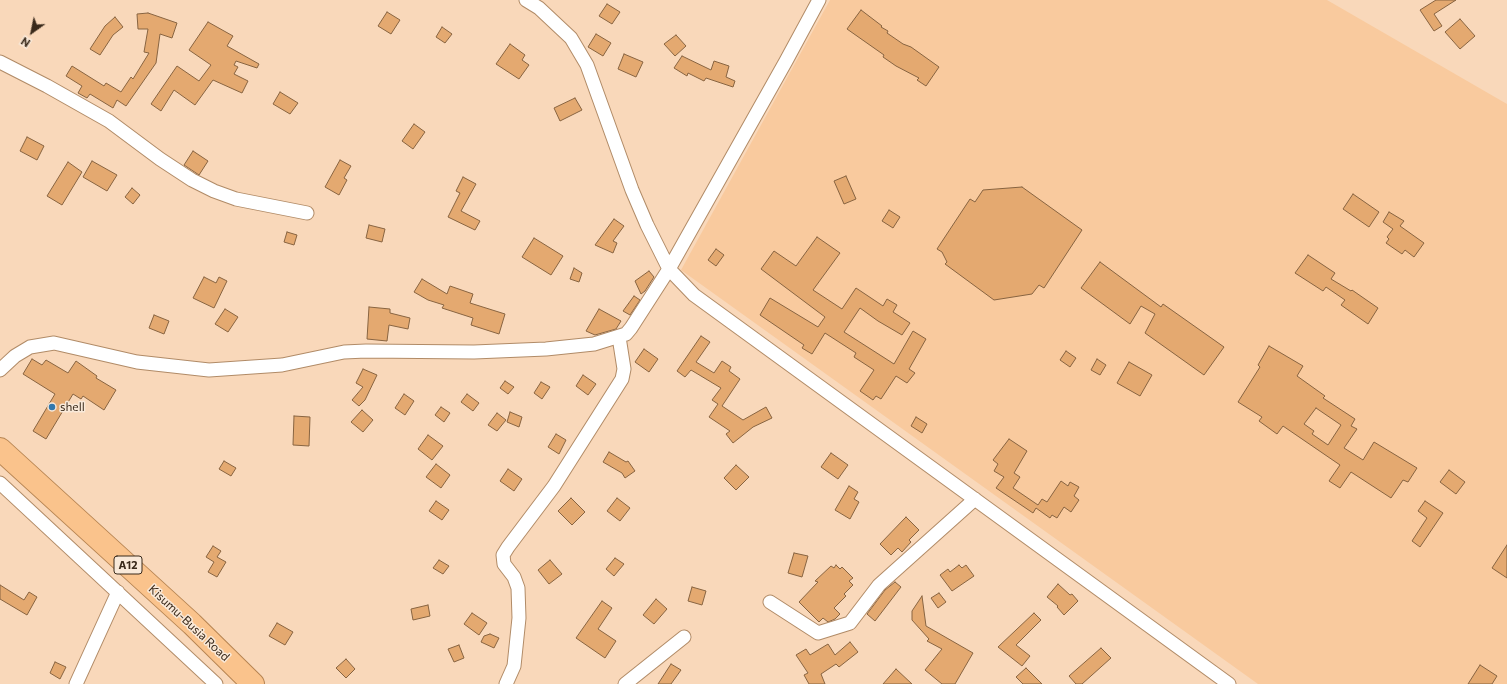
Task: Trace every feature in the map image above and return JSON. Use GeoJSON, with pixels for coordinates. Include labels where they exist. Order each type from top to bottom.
{"type":"FeatureCollection","features":[{"type":"Feature","properties":{"kind":"highway","name":"Kisumu-Busia Road"},"geometry":{"type":"LineString","coordinates":[[0,449],[192,624],[253,684]]}},
{"type":"Feature","properties":{"kind":"street"},"geometry":{"type":"LineString","coordinates":[[526,0],[542,4],[571,38],[587,65],[632,190],[647,225],[669,269],[694,295],[1229,684]]}},
{"type":"Feature","properties":{"kind":"street"},"geometry":{"type":"LineString","coordinates":[[0,370],[14,356],[30,347],[54,343],[137,362],[209,370],[282,365],[344,352],[474,352],[546,349],[594,344],[626,334],[632,328],[669,269],[819,0]]}},
{"type":"Feature","properties":{"kind":"street"},"geometry":{"type":"LineString","coordinates":[[0,62],[47,86],[109,121],[160,159],[192,180],[214,191],[236,199],[307,213]]}},
{"type":"Feature","properties":{"kind":"street"},"geometry":{"type":"LineString","coordinates":[[506,684],[514,666],[519,618],[518,588],[514,577],[504,564],[503,555],[554,486],[622,379],[624,369],[619,337]]}},
{"type":"Feature","properties":{"kind":"street"},"geometry":{"type":"LineString","coordinates":[[0,482],[212,682]]}},
{"type":"Feature","properties":{"kind":"street"},"geometry":{"type":"LineString","coordinates":[[770,602],[818,633],[850,623],[879,585],[975,499]]}},
{"type":"Feature","properties":{"kind":"street"},"geometry":{"type":"LineString","coordinates":[[76,684],[118,592]]}},
{"type":"Feature","properties":{"kind":"street"},"geometry":{"type":"LineString","coordinates":[[626,684],[684,637]]}},
{"type":"Feature","properties":{"kind":"shaded area"},"geometry":{"type":"Polygon","coordinates":[[[830,0],[1327,0],[1507,104],[1507,684],[1258,684],[681,270],[830,0]]]}},
{"type":"Feature","properties":{"kind":"building"},"geometry":{"type":"Polygon","coordinates":[[[1436,0],[1456,0],[1434,14],[1442,26],[1434,31],[1420,10],[1436,0]]]}},
{"type":"Feature","properties":{"kind":"building"},"geometry":{"type":"Polygon","coordinates":[[[607,4],[620,12],[612,24],[599,16],[607,4]]]}},
{"type":"Feature","properties":{"kind":"building"},"geometry":{"type":"Polygon","coordinates":[[[861,10],[888,31],[887,33],[903,44],[911,47],[939,67],[926,86],[917,80],[919,78],[896,66],[883,57],[884,55],[847,29],[861,10]]]}},
{"type":"Feature","properties":{"kind":"building"},"geometry":{"type":"Polygon","coordinates":[[[387,12],[400,20],[391,34],[378,26],[387,12]]]}},
{"type":"Feature","properties":{"kind":"building"},"geometry":{"type":"Polygon","coordinates":[[[148,13],[177,23],[172,38],[160,34],[156,63],[126,106],[117,100],[113,108],[90,94],[87,98],[78,93],[82,86],[66,76],[72,66],[104,86],[106,83],[121,92],[131,77],[133,79],[149,53],[144,52],[148,29],[138,29],[137,14],[148,13]]]}},
{"type":"Feature","properties":{"kind":"building"},"geometry":{"type":"Polygon","coordinates":[[[115,17],[123,27],[113,35],[100,55],[90,49],[105,26],[115,17]]]}},
{"type":"Feature","properties":{"kind":"building"},"geometry":{"type":"Polygon","coordinates":[[[1460,19],[1475,36],[1460,49],[1445,32],[1460,19]]]}},
{"type":"Feature","properties":{"kind":"building"},"geometry":{"type":"Polygon","coordinates":[[[208,22],[233,36],[227,46],[259,64],[257,68],[236,61],[234,65],[238,67],[234,74],[248,81],[242,93],[213,80],[195,105],[174,90],[161,111],[151,104],[177,66],[199,81],[211,65],[189,50],[208,22]]]}},
{"type":"Feature","properties":{"kind":"building"},"geometry":{"type":"Polygon","coordinates":[[[442,27],[452,34],[445,43],[436,37],[442,27]]]}},
{"type":"Feature","properties":{"kind":"building"},"geometry":{"type":"Polygon","coordinates":[[[596,34],[611,43],[603,56],[588,47],[596,34]]]}},
{"type":"Feature","properties":{"kind":"building"},"geometry":{"type":"Polygon","coordinates":[[[676,35],[686,46],[675,56],[664,44],[676,35]]]}},
{"type":"Feature","properties":{"kind":"building"},"geometry":{"type":"Polygon","coordinates":[[[510,44],[525,55],[522,60],[529,65],[519,79],[496,64],[510,44]]]}},
{"type":"Feature","properties":{"kind":"building"},"geometry":{"type":"Polygon","coordinates":[[[624,54],[643,62],[636,77],[618,69],[624,54]]]}},
{"type":"Feature","properties":{"kind":"building"},"geometry":{"type":"Polygon","coordinates":[[[682,56],[711,70],[714,61],[729,66],[726,77],[735,81],[733,87],[706,78],[704,81],[688,73],[687,76],[674,68],[682,56]]]}},
{"type":"Feature","properties":{"kind":"building"},"geometry":{"type":"Polygon","coordinates":[[[280,92],[298,103],[290,114],[273,104],[280,92]]]}},
{"type":"Feature","properties":{"kind":"building"},"geometry":{"type":"Polygon","coordinates":[[[575,98],[582,110],[560,121],[554,108],[575,98]]]}},
{"type":"Feature","properties":{"kind":"building"},"geometry":{"type":"Polygon","coordinates":[[[414,124],[425,132],[413,149],[402,141],[414,124]]]}},
{"type":"Feature","properties":{"kind":"building"},"geometry":{"type":"Polygon","coordinates":[[[27,137],[44,146],[37,160],[20,151],[27,137]]]}},
{"type":"Feature","properties":{"kind":"building"},"geometry":{"type":"Polygon","coordinates":[[[193,151],[208,161],[199,175],[184,165],[193,151]]]}},
{"type":"Feature","properties":{"kind":"building"},"geometry":{"type":"Polygon","coordinates":[[[340,160],[351,166],[344,178],[347,180],[339,195],[325,187],[340,160]]]}},
{"type":"Feature","properties":{"kind":"building"},"geometry":{"type":"Polygon","coordinates":[[[92,161],[117,175],[107,191],[83,177],[92,161]]]}},
{"type":"Feature","properties":{"kind":"building"},"geometry":{"type":"Polygon","coordinates":[[[68,162],[82,172],[62,205],[47,196],[68,162]]]}},
{"type":"Feature","properties":{"kind":"building"},"geometry":{"type":"Polygon","coordinates":[[[846,176],[856,199],[844,204],[834,181],[846,176]]]}},
{"type":"Feature","properties":{"kind":"building"},"geometry":{"type":"Polygon","coordinates":[[[463,177],[476,184],[461,211],[480,221],[475,230],[448,217],[460,193],[456,191],[463,177]]]}},
{"type":"Feature","properties":{"kind":"building"},"geometry":{"type":"Polygon","coordinates":[[[1022,187],[1082,230],[1044,288],[1039,285],[1032,294],[994,300],[945,264],[947,262],[942,252],[937,249],[970,199],[975,202],[983,190],[1022,187]]]}},
{"type":"Feature","properties":{"kind":"building"},"geometry":{"type":"Polygon","coordinates":[[[132,188],[140,195],[133,204],[125,197],[132,188]]]}},
{"type":"Feature","properties":{"kind":"building"},"geometry":{"type":"Polygon","coordinates":[[[1353,194],[1379,212],[1369,227],[1343,209],[1353,194]]]}},
{"type":"Feature","properties":{"kind":"building"},"geometry":{"type":"Polygon","coordinates":[[[889,210],[900,217],[893,228],[882,221],[889,210]]]}},
{"type":"Feature","properties":{"kind":"building"},"geometry":{"type":"Polygon","coordinates":[[[1389,212],[1404,221],[1400,226],[1424,243],[1414,257],[1405,250],[1402,254],[1386,243],[1389,239],[1387,237],[1393,229],[1383,222],[1389,212]]]}},
{"type":"Feature","properties":{"kind":"building"},"geometry":{"type":"Polygon","coordinates":[[[614,219],[624,226],[613,241],[617,243],[613,253],[595,245],[614,219]]]}},
{"type":"Feature","properties":{"kind":"building"},"geometry":{"type":"Polygon","coordinates":[[[369,225],[385,229],[382,242],[366,238],[369,225]]]}},
{"type":"Feature","properties":{"kind":"building"},"geometry":{"type":"Polygon","coordinates":[[[287,232],[297,235],[294,245],[284,242],[287,232]]]}},
{"type":"Feature","properties":{"kind":"building"},"geometry":{"type":"Polygon","coordinates":[[[817,237],[840,253],[813,290],[842,309],[856,288],[883,306],[887,299],[897,305],[893,312],[910,323],[902,335],[878,321],[860,308],[844,332],[894,364],[913,331],[926,339],[909,369],[915,373],[907,383],[896,376],[881,399],[876,396],[873,400],[860,391],[874,370],[854,357],[856,353],[825,333],[812,354],[802,348],[804,345],[760,315],[770,298],[818,327],[825,317],[761,269],[774,251],[796,266],[817,237]]]}},
{"type":"Feature","properties":{"kind":"building"},"geometry":{"type":"Polygon","coordinates":[[[534,238],[563,256],[551,275],[522,257],[534,238]]]}},
{"type":"Feature","properties":{"kind":"building"},"geometry":{"type":"Polygon","coordinates":[[[716,249],[724,255],[716,266],[708,260],[716,249]]]}},
{"type":"Feature","properties":{"kind":"building"},"geometry":{"type":"Polygon","coordinates":[[[1308,255],[1335,273],[1331,279],[1351,291],[1352,290],[1378,308],[1368,324],[1341,305],[1345,300],[1326,287],[1323,291],[1295,273],[1308,255]]]}},
{"type":"Feature","properties":{"kind":"building"},"geometry":{"type":"Polygon","coordinates":[[[1100,262],[1161,307],[1163,304],[1224,347],[1204,375],[1145,333],[1155,314],[1141,306],[1130,324],[1081,288],[1100,262]]]}},
{"type":"Feature","properties":{"kind":"building"},"geometry":{"type":"Polygon","coordinates":[[[574,268],[582,273],[579,282],[570,279],[574,268]]]}},
{"type":"Feature","properties":{"kind":"building"},"geometry":{"type":"Polygon","coordinates":[[[649,271],[654,277],[645,291],[641,294],[635,281],[649,271]]]}},
{"type":"Feature","properties":{"kind":"building"},"geometry":{"type":"Polygon","coordinates":[[[204,277],[216,283],[219,277],[227,281],[214,308],[193,298],[204,277]]]}},
{"type":"Feature","properties":{"kind":"building"},"geometry":{"type":"Polygon","coordinates":[[[422,279],[447,294],[450,286],[473,294],[470,303],[505,314],[499,334],[471,325],[473,318],[442,308],[444,305],[428,300],[414,292],[422,279]]]}},
{"type":"Feature","properties":{"kind":"building"},"geometry":{"type":"Polygon","coordinates":[[[634,296],[640,300],[630,315],[623,311],[634,296]]]}},
{"type":"Feature","properties":{"kind":"building"},"geometry":{"type":"Polygon","coordinates":[[[369,307],[390,309],[390,313],[410,318],[408,329],[389,325],[387,341],[367,339],[369,307]]]}},
{"type":"Feature","properties":{"kind":"building"},"geometry":{"type":"Polygon","coordinates":[[[225,309],[238,317],[228,332],[215,324],[225,309]]]}},
{"type":"Feature","properties":{"kind":"building"},"geometry":{"type":"Polygon","coordinates":[[[599,309],[621,321],[616,329],[595,335],[586,331],[599,309]]]}},
{"type":"Feature","properties":{"kind":"building"},"geometry":{"type":"Polygon","coordinates":[[[154,315],[169,321],[164,334],[149,328],[154,315]]]}},
{"type":"Feature","properties":{"kind":"building"},"geometry":{"type":"Polygon","coordinates":[[[701,336],[710,342],[696,362],[714,373],[722,361],[731,367],[729,371],[740,379],[722,406],[743,420],[766,407],[772,418],[753,427],[733,443],[726,434],[730,431],[709,417],[718,404],[712,400],[721,388],[691,370],[685,377],[677,371],[701,336]]]}},
{"type":"Feature","properties":{"kind":"building"},"geometry":{"type":"Polygon","coordinates":[[[1269,346],[1303,366],[1297,376],[1325,396],[1323,398],[1355,419],[1351,426],[1357,429],[1344,448],[1363,460],[1374,442],[1417,468],[1408,482],[1403,480],[1391,498],[1351,472],[1340,488],[1329,481],[1340,465],[1283,426],[1277,434],[1259,421],[1262,417],[1238,402],[1260,367],[1258,365],[1269,346]],[[1316,408],[1304,424],[1314,431],[1312,434],[1328,445],[1341,425],[1316,408]]]}},
{"type":"Feature","properties":{"kind":"building"},"geometry":{"type":"Polygon","coordinates":[[[644,349],[658,359],[649,372],[635,362],[644,349]]]}},
{"type":"Feature","properties":{"kind":"building"},"geometry":{"type":"Polygon","coordinates":[[[1066,351],[1076,358],[1070,367],[1060,360],[1066,351]]]}},
{"type":"Feature","properties":{"kind":"building"},"geometry":{"type":"Polygon","coordinates":[[[32,359],[42,365],[46,360],[68,373],[76,361],[97,376],[96,378],[116,390],[104,410],[83,396],[81,399],[73,394],[46,439],[33,431],[55,394],[23,374],[32,359]]]}},
{"type":"Feature","properties":{"kind":"building"},"geometry":{"type":"Polygon","coordinates":[[[1097,359],[1106,365],[1100,375],[1091,370],[1097,359]]]}},
{"type":"Feature","properties":{"kind":"building"},"geometry":{"type":"Polygon","coordinates":[[[1129,362],[1152,375],[1140,396],[1117,383],[1129,362]]]}},
{"type":"Feature","properties":{"kind":"building"},"geometry":{"type":"Polygon","coordinates":[[[363,369],[377,375],[365,400],[359,406],[352,400],[363,387],[356,383],[363,369]]]}},
{"type":"Feature","properties":{"kind":"building"},"geometry":{"type":"Polygon","coordinates":[[[583,375],[596,384],[588,395],[576,386],[583,375]]]}},
{"type":"Feature","properties":{"kind":"building"},"geometry":{"type":"Polygon","coordinates":[[[505,381],[514,387],[508,394],[500,388],[505,381]]]}},
{"type":"Feature","properties":{"kind":"building"},"geometry":{"type":"Polygon","coordinates":[[[541,382],[550,387],[542,399],[534,393],[541,382]]]}},
{"type":"Feature","properties":{"kind":"building"},"geometry":{"type":"Polygon","coordinates":[[[404,394],[414,401],[405,415],[395,408],[404,394]]]}},
{"type":"Feature","properties":{"kind":"building"},"geometry":{"type":"Polygon","coordinates":[[[467,394],[479,403],[473,411],[461,402],[467,394]]]}},
{"type":"Feature","properties":{"kind":"building"},"geometry":{"type":"Polygon","coordinates":[[[441,407],[450,413],[444,422],[435,415],[441,407]]]}},
{"type":"Feature","properties":{"kind":"building"},"geometry":{"type":"Polygon","coordinates":[[[362,410],[373,420],[363,432],[351,422],[362,410]]]}},
{"type":"Feature","properties":{"kind":"building"},"geometry":{"type":"Polygon","coordinates":[[[510,412],[522,417],[519,427],[507,422],[510,412]]]}},
{"type":"Feature","properties":{"kind":"building"},"geometry":{"type":"Polygon","coordinates":[[[497,413],[506,420],[497,431],[488,425],[497,413]]]}},
{"type":"Feature","properties":{"kind":"building"},"geometry":{"type":"Polygon","coordinates":[[[294,416],[310,417],[309,446],[293,445],[294,416]]]}},
{"type":"Feature","properties":{"kind":"building"},"geometry":{"type":"Polygon","coordinates":[[[916,417],[927,424],[922,433],[911,426],[916,417]]]}},
{"type":"Feature","properties":{"kind":"building"},"geometry":{"type":"Polygon","coordinates":[[[556,434],[566,440],[559,454],[548,447],[556,434]]]}},
{"type":"Feature","properties":{"kind":"building"},"geometry":{"type":"Polygon","coordinates":[[[428,435],[443,446],[432,460],[418,449],[428,435]]]}},
{"type":"Feature","properties":{"kind":"building"},"geometry":{"type":"Polygon","coordinates":[[[1009,439],[1027,451],[1014,473],[1020,477],[1013,488],[1038,505],[1042,499],[1047,502],[1061,481],[1068,486],[1070,482],[1079,487],[1074,496],[1079,500],[1071,512],[1064,507],[1057,518],[1052,515],[1050,518],[1036,508],[1033,513],[996,488],[1004,477],[994,471],[998,464],[993,460],[1009,439]]]}},
{"type":"Feature","properties":{"kind":"building"},"geometry":{"type":"Polygon","coordinates":[[[609,452],[626,462],[628,461],[635,471],[625,478],[622,473],[603,462],[609,452]]]}},
{"type":"Feature","properties":{"kind":"building"},"geometry":{"type":"Polygon","coordinates":[[[831,453],[848,465],[838,479],[821,467],[831,453]]]}},
{"type":"Feature","properties":{"kind":"building"},"geometry":{"type":"Polygon","coordinates":[[[224,461],[236,468],[231,476],[219,469],[224,461]]]}},
{"type":"Feature","properties":{"kind":"building"},"geometry":{"type":"Polygon","coordinates":[[[436,464],[450,475],[441,488],[426,477],[436,464]]]}},
{"type":"Feature","properties":{"kind":"building"},"geometry":{"type":"Polygon","coordinates":[[[736,465],[749,477],[736,490],[724,478],[736,465]]]}},
{"type":"Feature","properties":{"kind":"building"},"geometry":{"type":"Polygon","coordinates":[[[508,469],[522,479],[514,491],[500,481],[508,469]]]}},
{"type":"Feature","properties":{"kind":"building"},"geometry":{"type":"Polygon","coordinates":[[[1449,470],[1465,482],[1456,494],[1440,482],[1449,470]]]}},
{"type":"Feature","properties":{"kind":"building"},"geometry":{"type":"Polygon","coordinates":[[[849,486],[858,492],[854,499],[859,502],[850,519],[835,510],[849,486]]]}},
{"type":"Feature","properties":{"kind":"building"},"geometry":{"type":"Polygon","coordinates":[[[571,498],[585,512],[572,525],[558,511],[571,498]]]}},
{"type":"Feature","properties":{"kind":"building"},"geometry":{"type":"Polygon","coordinates":[[[617,498],[630,508],[620,521],[607,511],[617,498]]]}},
{"type":"Feature","properties":{"kind":"building"},"geometry":{"type":"Polygon","coordinates":[[[436,501],[449,510],[442,520],[429,511],[436,501]]]}},
{"type":"Feature","properties":{"kind":"building"},"geometry":{"type":"Polygon","coordinates":[[[1425,501],[1443,513],[1420,547],[1412,541],[1427,518],[1418,511],[1425,501]]]}},
{"type":"Feature","properties":{"kind":"building"},"geometry":{"type":"Polygon","coordinates":[[[906,517],[919,530],[909,540],[911,542],[902,552],[898,548],[891,555],[880,544],[906,517]]]}},
{"type":"Feature","properties":{"kind":"building"},"geometry":{"type":"Polygon","coordinates":[[[1507,545],[1507,578],[1492,568],[1507,545]]]}},
{"type":"Feature","properties":{"kind":"building"},"geometry":{"type":"Polygon","coordinates":[[[213,546],[221,551],[217,557],[226,562],[217,577],[208,572],[214,562],[206,557],[213,546]]]}},
{"type":"Feature","properties":{"kind":"building"},"geometry":{"type":"Polygon","coordinates":[[[794,553],[808,556],[802,577],[788,573],[794,553]]]}},
{"type":"Feature","properties":{"kind":"building"},"geometry":{"type":"Polygon","coordinates":[[[615,558],[624,564],[614,576],[606,569],[615,558]]]}},
{"type":"Feature","properties":{"kind":"building"},"geometry":{"type":"Polygon","coordinates":[[[439,560],[449,566],[443,574],[433,568],[439,560]]]}},
{"type":"Feature","properties":{"kind":"building"},"geometry":{"type":"Polygon","coordinates":[[[550,560],[562,574],[549,584],[538,570],[550,560]]]}},
{"type":"Feature","properties":{"kind":"building"},"geometry":{"type":"Polygon","coordinates":[[[836,565],[840,569],[842,567],[853,578],[849,581],[853,585],[844,594],[846,596],[834,608],[840,614],[835,619],[828,622],[823,618],[819,622],[799,602],[818,582],[815,581],[831,566],[834,568],[836,565]]]}},
{"type":"Feature","properties":{"kind":"building"},"geometry":{"type":"Polygon","coordinates":[[[959,565],[962,568],[966,565],[974,576],[952,591],[940,575],[948,569],[950,572],[959,565]]]}},
{"type":"Feature","properties":{"kind":"building"},"geometry":{"type":"Polygon","coordinates":[[[895,582],[901,587],[875,621],[867,614],[885,590],[895,582]]]}},
{"type":"Feature","properties":{"kind":"building"},"geometry":{"type":"Polygon","coordinates":[[[1058,584],[1070,595],[1072,594],[1078,601],[1064,615],[1057,607],[1058,606],[1047,597],[1058,584]]]}},
{"type":"Feature","properties":{"kind":"building"},"geometry":{"type":"Polygon","coordinates":[[[0,585],[24,600],[29,592],[37,597],[27,615],[0,599],[0,585]]]}},
{"type":"Feature","properties":{"kind":"building"},"geometry":{"type":"Polygon","coordinates":[[[692,587],[706,591],[702,605],[688,601],[692,587]]]}},
{"type":"Feature","properties":{"kind":"building"},"geometry":{"type":"Polygon","coordinates":[[[939,593],[946,602],[938,608],[931,598],[939,593]]]}},
{"type":"Feature","properties":{"kind":"building"},"geometry":{"type":"Polygon","coordinates":[[[922,596],[926,626],[973,653],[955,684],[942,684],[925,670],[942,649],[927,641],[929,639],[912,620],[912,611],[922,596]]]}},
{"type":"Feature","properties":{"kind":"building"},"geometry":{"type":"Polygon","coordinates":[[[656,599],[667,609],[654,624],[643,615],[656,599]]]}},
{"type":"Feature","properties":{"kind":"building"},"geometry":{"type":"Polygon","coordinates":[[[602,601],[612,608],[598,629],[616,641],[605,658],[576,638],[602,601]]]}},
{"type":"Feature","properties":{"kind":"building"},"geometry":{"type":"Polygon","coordinates":[[[428,605],[430,616],[413,620],[411,609],[428,605]]]}},
{"type":"Feature","properties":{"kind":"building"},"geometry":{"type":"Polygon","coordinates":[[[472,613],[487,623],[479,635],[464,624],[472,613]]]}},
{"type":"Feature","properties":{"kind":"building"},"geometry":{"type":"Polygon","coordinates":[[[1034,613],[1041,620],[1016,645],[1030,656],[1022,666],[998,647],[1034,613]]]}},
{"type":"Feature","properties":{"kind":"building"},"geometry":{"type":"Polygon","coordinates":[[[277,623],[293,632],[285,645],[269,636],[277,623]]]}},
{"type":"Feature","properties":{"kind":"building"},"geometry":{"type":"Polygon","coordinates":[[[490,634],[499,638],[494,648],[481,642],[484,636],[490,634]]]}},
{"type":"Feature","properties":{"kind":"building"},"geometry":{"type":"Polygon","coordinates":[[[850,642],[858,652],[839,667],[836,664],[821,674],[825,684],[809,684],[804,675],[808,673],[796,655],[806,649],[810,655],[828,644],[835,655],[850,642]]]}},
{"type":"Feature","properties":{"kind":"building"},"geometry":{"type":"Polygon","coordinates":[[[459,645],[464,658],[454,662],[448,649],[459,645]]]}},
{"type":"Feature","properties":{"kind":"building"},"geometry":{"type":"Polygon","coordinates":[[[1101,648],[1111,658],[1082,684],[1076,684],[1069,676],[1101,648]]]}},
{"type":"Feature","properties":{"kind":"building"},"geometry":{"type":"Polygon","coordinates":[[[346,659],[355,669],[346,678],[336,668],[346,659]]]}},
{"type":"Feature","properties":{"kind":"building"},"geometry":{"type":"Polygon","coordinates":[[[55,662],[66,667],[60,679],[50,673],[55,662]]]}},
{"type":"Feature","properties":{"kind":"building"},"geometry":{"type":"Polygon","coordinates":[[[671,664],[681,670],[671,684],[658,684],[671,664]]]}},
{"type":"Feature","properties":{"kind":"building"},"geometry":{"type":"Polygon","coordinates":[[[1480,665],[1497,676],[1492,684],[1468,684],[1480,665]]]}},
{"type":"Feature","properties":{"kind":"building"},"geometry":{"type":"Polygon","coordinates":[[[1026,668],[1042,684],[1023,684],[1016,677],[1026,668]]]}},
{"type":"Feature","properties":{"kind":"building"},"geometry":{"type":"Polygon","coordinates":[[[896,669],[912,684],[883,684],[896,669]]]}},
{"type":"Feature","properties":{"kind":"place","name":"shell"},"geometry":{"type":"Point","coordinates":[52,407]}}]}
